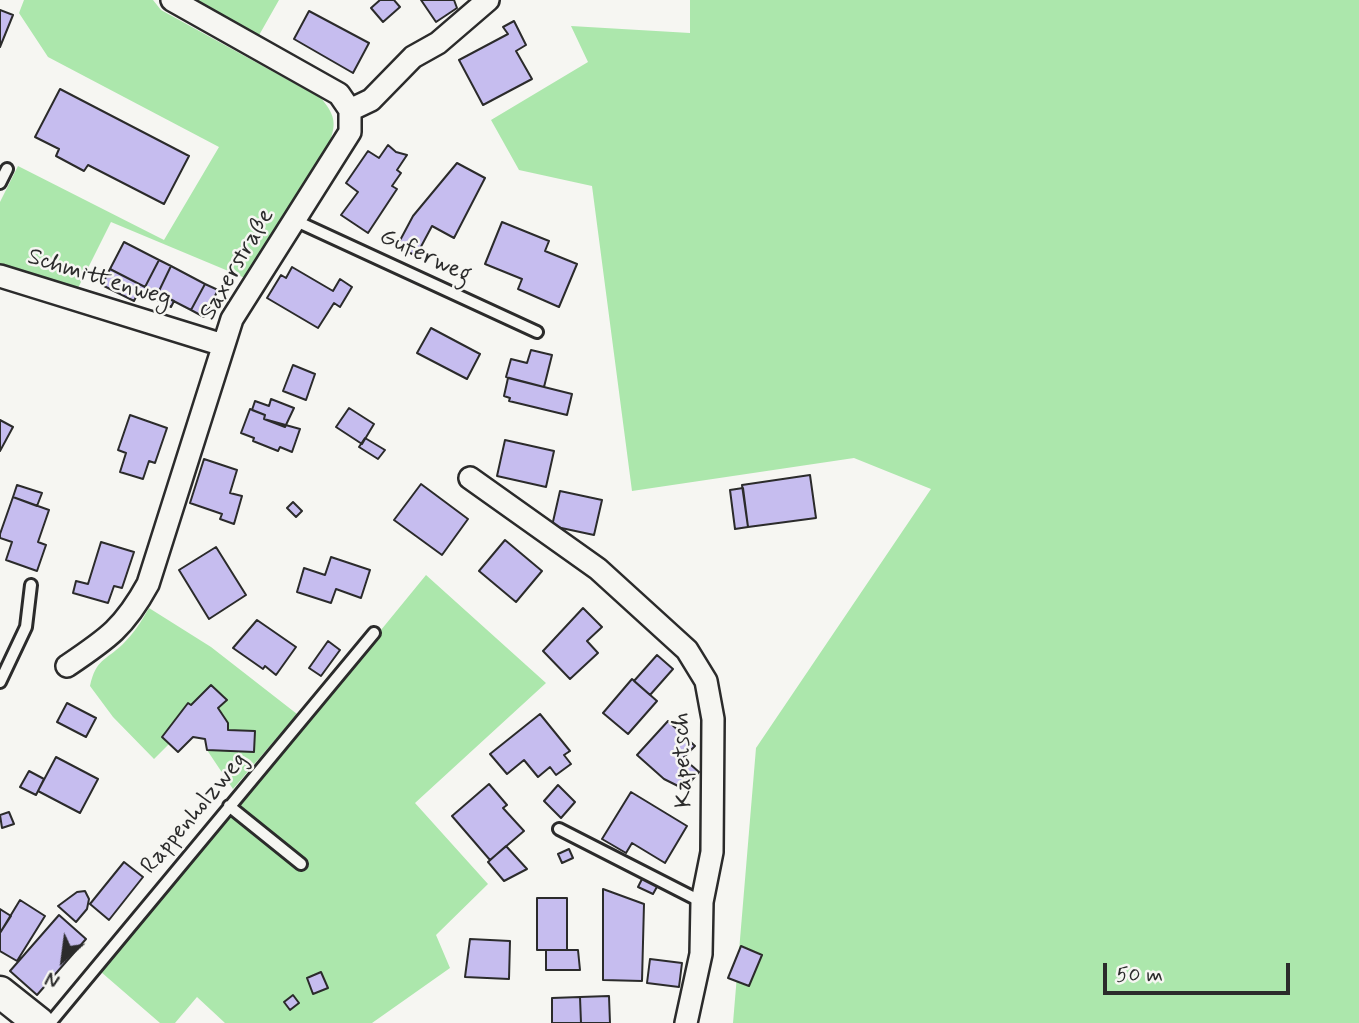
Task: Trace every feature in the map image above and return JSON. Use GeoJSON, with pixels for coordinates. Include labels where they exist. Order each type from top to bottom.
{"type":"FeatureCollection","features":[{"type":"Feature","properties":{"kind":"main road"},"geometry":{"type":"LineString","coordinates":[[0,992],[39,1023]]}},
{"type":"Feature","properties":{"kind":"street"},"geometry":{"type":"LineString","coordinates":[[172,0],[339,94],[350,110],[371,100],[413,57],[438,43],[488,0]]}},
{"type":"Feature","properties":{"kind":"street","name":"Saxerstraße"},"geometry":{"type":"LineString","coordinates":[[66,666],[111,637],[125,621],[148,584],[223,345],[237,309],[350,132],[350,110]]}},
{"type":"Feature","properties":{"kind":"street","name":"Schmittenweg"},"geometry":{"type":"LineString","coordinates":[[0,276],[223,345]]}},
{"type":"Feature","properties":{"kind":"street","name":"Kapetsch"},"geometry":{"type":"LineString","coordinates":[[470,478],[598,569],[687,650],[706,681],[713,719],[712,852],[702,902],[701,954],[686,1023]]}},
{"type":"Feature","properties":{"kind":"lane"},"geometry":{"type":"LineString","coordinates":[[0,183],[7,169]]}},
{"type":"Feature","properties":{"kind":"lane","name":"Guferweg"},"geometry":{"type":"LineString","coordinates":[[294,220],[537,332]]}},
{"type":"Feature","properties":{"kind":"lane"},"geometry":{"type":"LineString","coordinates":[[0,682],[26,627],[31,584]]}},
{"type":"Feature","properties":{"kind":"lane","name":"Rappenholzweg"},"geometry":{"type":"LineString","coordinates":[[50,1023],[374,633]]}},
{"type":"Feature","properties":{"kind":"lane"},"geometry":{"type":"LineString","coordinates":[[229,806],[301,864]]}},
{"type":"Feature","properties":{"kind":"lane"},"geometry":{"type":"LineString","coordinates":[[559,829],[702,902]]}},
{"type":"Feature","properties":{"kind":"green space"},"geometry":{"type":"Polygon","coordinates":[[[24,0],[153,0],[161,10],[321,98],[333,118],[330,141],[245,278],[111,222],[76,292],[7,269],[0,263],[0,202],[18,166],[164,240],[219,147],[48,57],[19,13],[24,0]]]}},
{"type":"Feature","properties":{"kind":"green space"},"geometry":{"type":"Polygon","coordinates":[[[193,0],[279,0],[258,37],[193,0]]]}},
{"type":"Feature","properties":{"kind":"green space"},"geometry":{"type":"Polygon","coordinates":[[[690,0],[1359,0],[1359,1023],[733,1023],[756,748],[931,489],[854,458],[632,491],[592,186],[519,170],[491,120],[588,62],[571,26],[690,33],[690,0]]]}},
{"type":"Feature","properties":{"kind":"green space"},"geometry":{"type":"Polygon","coordinates":[[[426,575],[546,683],[415,803],[488,884],[436,935],[450,968],[372,1023],[225,1023],[197,997],[175,1023],[160,1023],[101,972],[426,575]]]}},
{"type":"Feature","properties":{"kind":"green space"},"geometry":{"type":"Polygon","coordinates":[[[149,608],[211,647],[297,714],[233,789],[207,750],[254,752],[255,731],[228,730],[228,723],[218,708],[227,700],[211,685],[162,737],[169,744],[154,759],[113,717],[90,686],[98,665],[127,640],[149,608]]]}},
{"type":"Feature","properties":{"kind":"building"},"geometry":{"type":"Polygon","coordinates":[[[380,0],[394,0],[400,7],[383,22],[371,8],[380,0]]]}},
{"type":"Feature","properties":{"kind":"building"},"geometry":{"type":"Polygon","coordinates":[[[421,0],[454,0],[457,8],[436,22],[421,0]]]}},
{"type":"Feature","properties":{"kind":"building"},"geometry":{"type":"Polygon","coordinates":[[[0,10],[13,15],[0,47],[0,10]]]}},
{"type":"Feature","properties":{"kind":"building"},"geometry":{"type":"Polygon","coordinates":[[[309,11],[369,43],[353,73],[294,39],[309,11]]]}},
{"type":"Feature","properties":{"kind":"building"},"geometry":{"type":"Polygon","coordinates":[[[514,21],[526,45],[516,51],[532,79],[483,105],[459,60],[508,34],[503,27],[514,21]]]}},
{"type":"Feature","properties":{"kind":"building"},"geometry":{"type":"Polygon","coordinates":[[[60,89],[189,156],[164,204],[88,165],[84,171],[56,156],[59,149],[35,137],[60,89]]]}},
{"type":"Feature","properties":{"kind":"building"},"geometry":{"type":"Polygon","coordinates":[[[388,145],[396,152],[407,155],[397,170],[401,173],[392,186],[397,189],[368,233],[341,215],[358,192],[346,183],[368,151],[379,158],[388,145]]]}},
{"type":"Feature","properties":{"kind":"building"},"geometry":{"type":"Polygon","coordinates":[[[457,163],[485,178],[454,238],[432,226],[416,256],[397,246],[413,216],[457,163]]]}},
{"type":"Feature","properties":{"kind":"building"},"geometry":{"type":"Polygon","coordinates":[[[502,222],[549,241],[545,251],[577,264],[559,307],[518,289],[522,279],[485,264],[502,222]]]}},
{"type":"Feature","properties":{"kind":"building"},"geometry":{"type":"Polygon","coordinates":[[[124,242],[159,260],[145,287],[110,269],[124,242]]]}},
{"type":"Feature","properties":{"kind":"building"},"geometry":{"type":"Polygon","coordinates":[[[159,260],[171,266],[158,293],[174,301],[171,307],[139,291],[134,301],[102,285],[110,269],[145,287],[159,260]]]}},
{"type":"Feature","properties":{"kind":"building"},"geometry":{"type":"Polygon","coordinates":[[[171,266],[205,284],[191,310],[158,293],[171,266]]]}},
{"type":"Feature","properties":{"kind":"building"},"geometry":{"type":"Polygon","coordinates":[[[292,267],[333,291],[340,279],[352,287],[340,307],[334,303],[318,328],[267,298],[281,275],[286,278],[292,267]]]}},
{"type":"Feature","properties":{"kind":"building"},"geometry":{"type":"Polygon","coordinates":[[[205,284],[218,290],[204,317],[191,310],[205,284]]]}},
{"type":"Feature","properties":{"kind":"building"},"geometry":{"type":"Polygon","coordinates":[[[431,328],[480,354],[467,379],[417,353],[431,328]]]}},
{"type":"Feature","properties":{"kind":"building"},"geometry":{"type":"Polygon","coordinates":[[[531,350],[552,355],[544,387],[506,377],[511,359],[527,363],[531,350]]]}},
{"type":"Feature","properties":{"kind":"building"},"geometry":{"type":"Polygon","coordinates":[[[293,365],[315,374],[306,400],[283,391],[293,365]]]}},
{"type":"Feature","properties":{"kind":"building"},"geometry":{"type":"Polygon","coordinates":[[[508,378],[572,394],[567,415],[509,401],[510,398],[504,396],[508,378]]]}},
{"type":"Feature","properties":{"kind":"building"},"geometry":{"type":"Polygon","coordinates":[[[271,399],[294,408],[285,427],[264,419],[265,415],[252,410],[255,401],[269,406],[271,399]]]}},
{"type":"Feature","properties":{"kind":"building"},"geometry":{"type":"Polygon","coordinates":[[[349,408],[374,424],[362,444],[336,427],[349,408]]]}},
{"type":"Feature","properties":{"kind":"building"},"geometry":{"type":"Polygon","coordinates":[[[250,409],[265,415],[264,419],[300,429],[292,452],[280,447],[278,451],[241,433],[250,409]]]}},
{"type":"Feature","properties":{"kind":"building"},"geometry":{"type":"Polygon","coordinates":[[[130,415],[167,428],[155,463],[149,461],[143,479],[120,472],[126,453],[118,450],[130,415]]]}},
{"type":"Feature","properties":{"kind":"building"},"geometry":{"type":"Polygon","coordinates":[[[0,420],[13,427],[0,451],[0,420]]]}},
{"type":"Feature","properties":{"kind":"building"},"geometry":{"type":"Polygon","coordinates":[[[365,438],[385,450],[378,459],[359,447],[365,438]]]}},
{"type":"Feature","properties":{"kind":"building"},"geometry":{"type":"Polygon","coordinates":[[[505,440],[554,451],[546,487],[497,476],[505,440]]]}},
{"type":"Feature","properties":{"kind":"building"},"geometry":{"type":"Polygon","coordinates":[[[204,459],[237,470],[230,493],[242,496],[234,524],[220,519],[222,514],[190,503],[204,459]]]}},
{"type":"Feature","properties":{"kind":"building"},"geometry":{"type":"Polygon","coordinates":[[[810,475],[816,518],[748,527],[742,485],[810,475]]]}},
{"type":"Feature","properties":{"kind":"building"},"geometry":{"type":"Polygon","coordinates":[[[421,484],[468,519],[442,555],[394,520],[421,484]]]}},
{"type":"Feature","properties":{"kind":"building"},"geometry":{"type":"Polygon","coordinates":[[[17,485],[42,493],[37,506],[13,497],[17,485]]]}},
{"type":"Feature","properties":{"kind":"building"},"geometry":{"type":"Polygon","coordinates":[[[743,488],[748,527],[735,529],[730,490],[743,488]]]}},
{"type":"Feature","properties":{"kind":"building"},"geometry":{"type":"Polygon","coordinates":[[[560,491],[602,500],[594,535],[552,526],[560,491]]]}},
{"type":"Feature","properties":{"kind":"building"},"geometry":{"type":"Polygon","coordinates":[[[13,497],[49,510],[38,542],[46,545],[37,571],[6,560],[12,542],[0,538],[0,534],[13,497]]]}},
{"type":"Feature","properties":{"kind":"building"},"geometry":{"type":"Polygon","coordinates":[[[293,502],[302,511],[296,517],[287,508],[293,502]]]}},
{"type":"Feature","properties":{"kind":"building"},"geometry":{"type":"Polygon","coordinates":[[[505,540],[542,571],[516,602],[479,571],[505,540]]]}},
{"type":"Feature","properties":{"kind":"building"},"geometry":{"type":"Polygon","coordinates":[[[101,542],[134,552],[122,588],[114,586],[108,603],[73,593],[76,581],[88,584],[101,542]]]}},
{"type":"Feature","properties":{"kind":"building"},"geometry":{"type":"Polygon","coordinates":[[[216,547],[246,595],[209,619],[179,570],[216,547]]]}},
{"type":"Feature","properties":{"kind":"building"},"geometry":{"type":"Polygon","coordinates":[[[331,557],[370,570],[361,598],[336,589],[331,603],[297,592],[304,568],[325,575],[331,557]]]}},
{"type":"Feature","properties":{"kind":"building"},"geometry":{"type":"Polygon","coordinates":[[[583,608],[602,627],[587,641],[598,653],[570,679],[543,651],[583,608]]]}},
{"type":"Feature","properties":{"kind":"building"},"geometry":{"type":"Polygon","coordinates":[[[257,620],[296,647],[276,675],[233,648],[257,620]]]}},
{"type":"Feature","properties":{"kind":"building"},"geometry":{"type":"Polygon","coordinates":[[[328,641],[340,650],[321,676],[309,668],[328,641]]]}},
{"type":"Feature","properties":{"kind":"building"},"geometry":{"type":"Polygon","coordinates":[[[657,655],[673,669],[650,695],[634,681],[657,655]]]}},
{"type":"Feature","properties":{"kind":"building"},"geometry":{"type":"Polygon","coordinates":[[[632,679],[657,701],[628,734],[603,713],[632,679]]]}},
{"type":"Feature","properties":{"kind":"building"},"geometry":{"type":"Polygon","coordinates":[[[211,685],[227,700],[218,708],[228,723],[228,730],[255,731],[254,752],[207,750],[205,739],[193,737],[178,752],[162,737],[188,703],[191,705],[211,685]]]}},
{"type":"Feature","properties":{"kind":"building"},"geometry":{"type":"Polygon","coordinates":[[[67,703],[96,718],[86,737],[57,722],[67,703]]]}},
{"type":"Feature","properties":{"kind":"building"},"geometry":{"type":"Polygon","coordinates":[[[540,714],[570,751],[564,755],[571,764],[556,775],[550,767],[538,777],[524,760],[507,774],[490,754],[540,714]]]}},
{"type":"Feature","properties":{"kind":"building"},"geometry":{"type":"Polygon","coordinates":[[[668,721],[695,746],[683,758],[699,772],[684,789],[664,779],[637,755],[668,721]]]}},
{"type":"Feature","properties":{"kind":"building"},"geometry":{"type":"Polygon","coordinates":[[[56,757],[98,779],[80,813],[38,791],[56,757]]]}},
{"type":"Feature","properties":{"kind":"building"},"geometry":{"type":"Polygon","coordinates":[[[29,771],[44,779],[36,795],[20,787],[29,771]]]}},
{"type":"Feature","properties":{"kind":"building"},"geometry":{"type":"Polygon","coordinates":[[[489,784],[507,805],[503,808],[524,831],[490,860],[452,816],[489,784]]]}},
{"type":"Feature","properties":{"kind":"building"},"geometry":{"type":"Polygon","coordinates":[[[558,785],[575,802],[561,818],[544,801],[558,785]]]}},
{"type":"Feature","properties":{"kind":"building"},"geometry":{"type":"Polygon","coordinates":[[[631,792],[687,826],[665,863],[632,843],[626,853],[602,839],[631,792]]]}},
{"type":"Feature","properties":{"kind":"building"},"geometry":{"type":"Polygon","coordinates":[[[9,812],[14,824],[2,828],[0,815],[9,812]]]}},
{"type":"Feature","properties":{"kind":"building"},"geometry":{"type":"Polygon","coordinates":[[[506,846],[527,869],[504,881],[488,862],[506,846]]]}},
{"type":"Feature","properties":{"kind":"building"},"geometry":{"type":"Polygon","coordinates":[[[569,849],[573,858],[562,863],[558,854],[569,849]]]}},
{"type":"Feature","properties":{"kind":"building"},"geometry":{"type":"Polygon","coordinates":[[[124,862],[143,877],[109,920],[90,904],[124,862]]]}},
{"type":"Feature","properties":{"kind":"building"},"geometry":{"type":"Polygon","coordinates":[[[643,877],[658,885],[653,894],[638,887],[643,877]]]}},
{"type":"Feature","properties":{"kind":"building"},"geometry":{"type":"Polygon","coordinates":[[[603,889],[644,904],[642,981],[603,980],[603,889]]]}},
{"type":"Feature","properties":{"kind":"building"},"geometry":{"type":"Polygon","coordinates":[[[85,891],[89,899],[87,909],[76,922],[58,906],[77,892],[85,891]]]}},
{"type":"Feature","properties":{"kind":"building"},"geometry":{"type":"Polygon","coordinates":[[[537,898],[567,898],[567,950],[537,950],[537,898]]]}},
{"type":"Feature","properties":{"kind":"building"},"geometry":{"type":"Polygon","coordinates":[[[20,900],[45,916],[17,961],[0,951],[0,933],[20,900]]]}},
{"type":"Feature","properties":{"kind":"building"},"geometry":{"type":"Polygon","coordinates":[[[0,909],[11,916],[0,933],[0,909]]]}},
{"type":"Feature","properties":{"kind":"building"},"geometry":{"type":"Polygon","coordinates":[[[59,915],[86,939],[37,995],[10,971],[59,915]]]}},
{"type":"Feature","properties":{"kind":"building"},"geometry":{"type":"Polygon","coordinates":[[[470,939],[510,941],[509,979],[465,977],[470,939]]]}},
{"type":"Feature","properties":{"kind":"building"},"geometry":{"type":"Polygon","coordinates":[[[741,946],[762,955],[749,986],[728,978],[741,946]]]}},
{"type":"Feature","properties":{"kind":"building"},"geometry":{"type":"Polygon","coordinates":[[[546,950],[578,950],[580,970],[546,970],[546,950]]]}},
{"type":"Feature","properties":{"kind":"building"},"geometry":{"type":"Polygon","coordinates":[[[650,959],[682,963],[679,987],[647,983],[650,959]]]}},
{"type":"Feature","properties":{"kind":"building"},"geometry":{"type":"Polygon","coordinates":[[[321,972],[328,988],[313,994],[307,978],[321,972]]]}},
{"type":"Feature","properties":{"kind":"building"},"geometry":{"type":"Polygon","coordinates":[[[293,995],[299,1003],[290,1010],[284,1002],[293,995]]]}},
{"type":"Feature","properties":{"kind":"building"},"geometry":{"type":"Polygon","coordinates":[[[609,996],[610,1023],[581,1023],[580,997],[609,996]]]}},
{"type":"Feature","properties":{"kind":"building"},"geometry":{"type":"Polygon","coordinates":[[[580,997],[581,1023],[552,1023],[552,998],[580,997]]]}}]}
